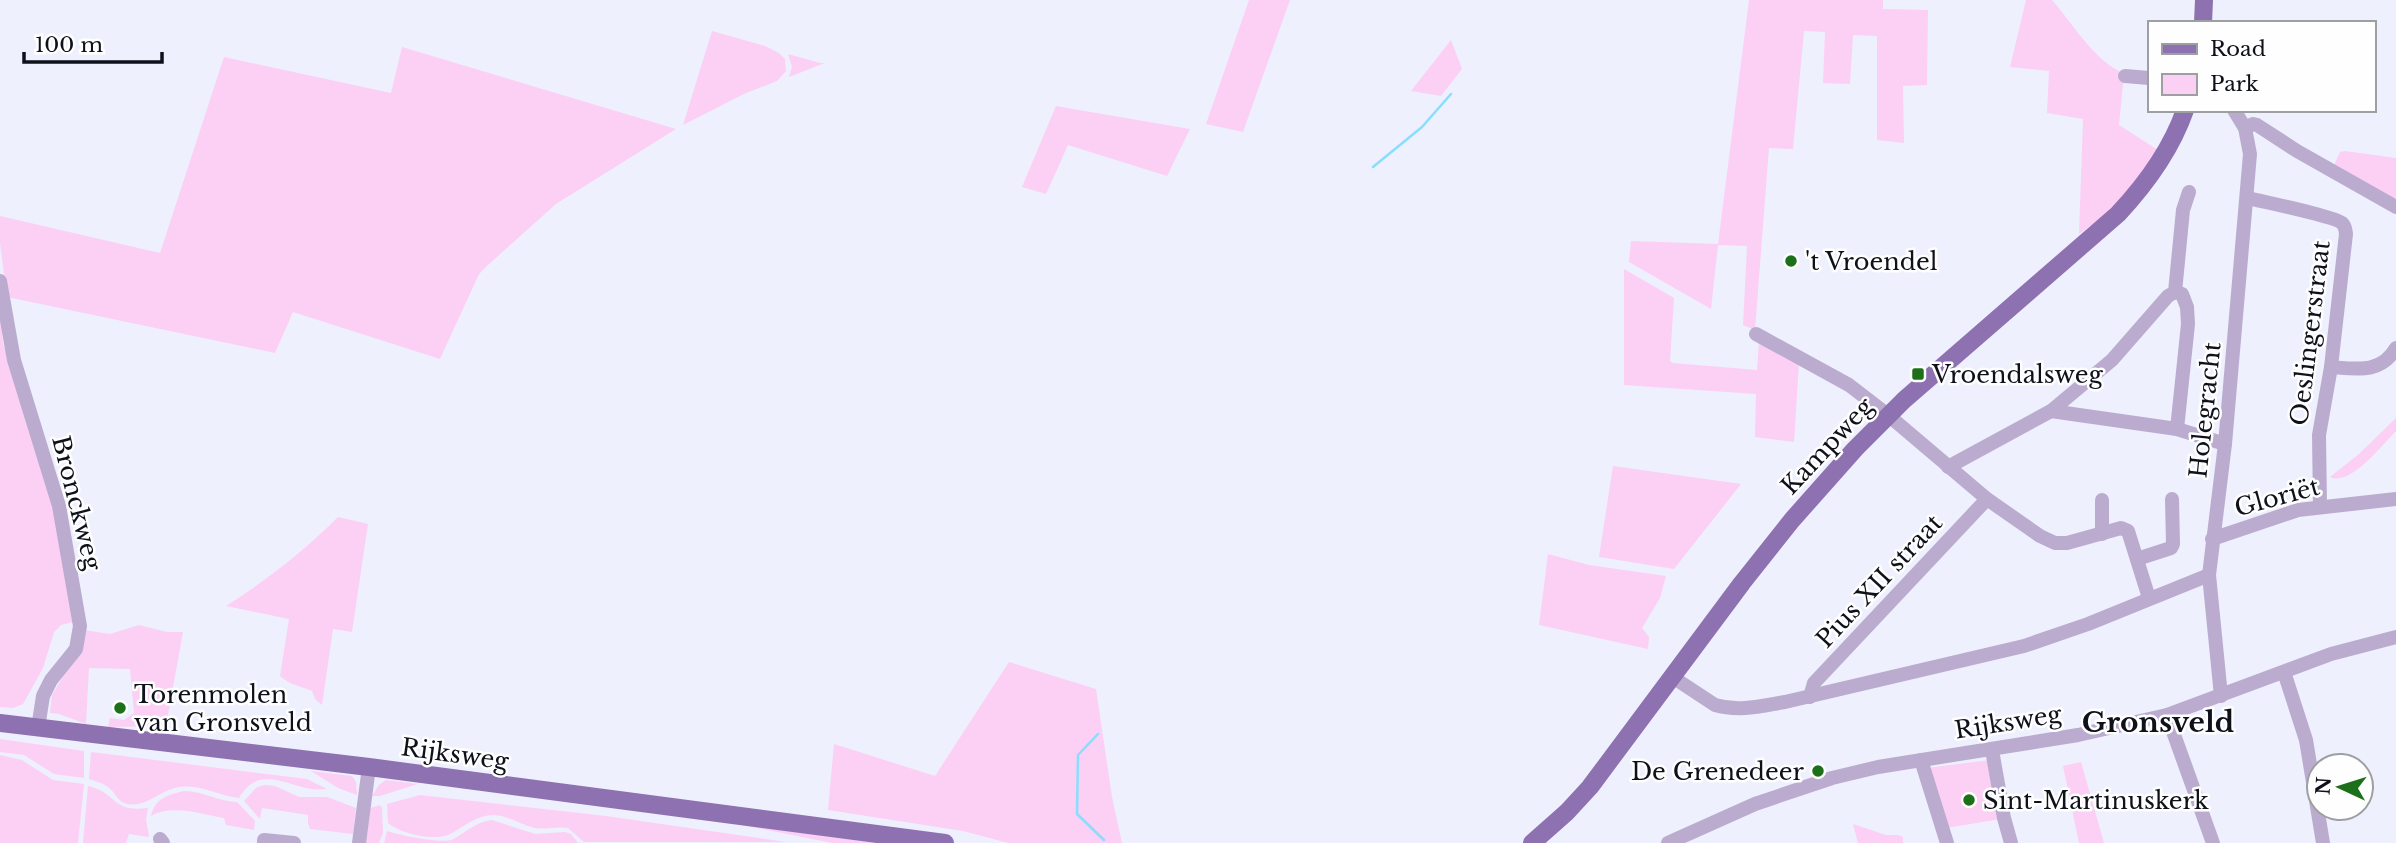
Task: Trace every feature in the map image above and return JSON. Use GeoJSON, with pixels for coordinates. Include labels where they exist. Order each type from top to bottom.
{"type":"FeatureCollection","features":[{"type":"Feature","properties":{"kind":"main road"},"geometry":{"type":"LineString","coordinates":[[2203,21],[2204,0]]}},
{"type":"Feature","properties":{"kind":"main road","name":"Kampweg"},"geometry":{"type":"LineString","coordinates":[[1532,843],[1567,812],[1590,786],[1792,520],[1888,415],[2118,214],[2163,157],[2184,112]]}},
{"type":"Feature","properties":{"kind":"main road","name":"Rijksweg"},"geometry":{"type":"LineString","coordinates":[[0,723],[369,767],[945,843]]}},
{"type":"Feature","properties":{"kind":"main road","name":"Rijksweg"},"geometry":{"type":"LineString","coordinates":[[902,838],[920,843]]}},
{"type":"Feature","properties":{"kind":"street"},"geometry":{"type":"LineString","coordinates":[[2125,76],[2148,78]]}},
{"type":"Feature","properties":{"kind":"street"},"geometry":{"type":"LineString","coordinates":[[2235,112],[2245,128],[2251,124],[2257,125],[2396,207]]}},
{"type":"Feature","properties":{"kind":"street","name":"Holegracht"},"geometry":{"type":"LineString","coordinates":[[2221,696],[2208,575],[2225,444],[2248,198],[2250,154],[2245,128]]}},
{"type":"Feature","properties":{"kind":"street"},"geometry":{"type":"LineString","coordinates":[[2175,292],[2183,210],[2189,192]]}},
{"type":"Feature","properties":{"kind":"street","name":"Oeslingerstraat"},"geometry":{"type":"LineString","coordinates":[[2248,198],[2327,218],[2341,223],[2345,228],[2331,367],[2319,435],[2320,506]]}},
{"type":"Feature","properties":{"kind":"street","name":"Bronckweg"},"geometry":{"type":"LineString","coordinates":[[0,281],[14,360],[59,506],[80,625],[76,649],[51,680],[43,696],[38,728]]}},
{"type":"Feature","properties":{"kind":"street"},"geometry":{"type":"LineString","coordinates":[[1948,467],[2051,411],[2112,360],[2168,296],[2175,292],[2182,294],[2187,307],[2188,324],[2176,429]]}},
{"type":"Feature","properties":{"kind":"street"},"geometry":{"type":"LineString","coordinates":[[1756,334],[1841,380],[1888,415],[1987,499],[2040,536],[2055,543],[2067,543],[2120,528],[2128,531],[2149,598]]}},
{"type":"Feature","properties":{"kind":"street"},"geometry":{"type":"LineString","coordinates":[[2331,367],[2376,367],[2385,363],[2396,348]]}},
{"type":"Feature","properties":{"kind":"street"},"geometry":{"type":"LineString","coordinates":[[2051,411],[2176,429],[2225,444]]}},
{"type":"Feature","properties":{"kind":"street","name":"Pius XII straat"},"geometry":{"type":"LineString","coordinates":[[1810,697],[1814,683],[1987,499]]}},
{"type":"Feature","properties":{"kind":"street"},"geometry":{"type":"LineString","coordinates":[[2137,559],[2171,548],[2172,499]]}},
{"type":"Feature","properties":{"kind":"street","name":"Gloriët"},"geometry":{"type":"LineString","coordinates":[[2212,539],[2298,510],[2396,499]]}},
{"type":"Feature","properties":{"kind":"street"},"geometry":{"type":"LineString","coordinates":[[2102,500],[2102,534]]}},
{"type":"Feature","properties":{"kind":"street"},"geometry":{"type":"LineString","coordinates":[[1671,676],[1715,705],[1746,709],[1810,697],[2024,646],[2088,624],[2208,575]]}},
{"type":"Feature","properties":{"kind":"street","name":"Rijksweg"},"geometry":{"type":"LineString","coordinates":[[1668,843],[1747,807],[1814,783],[1855,772],[2078,735],[2167,715],[2343,650],[2396,637]]}},
{"type":"Feature","properties":{"kind":"street"},"geometry":{"type":"LineString","coordinates":[[2284,671],[2306,740],[2323,843]]}},
{"type":"Feature","properties":{"kind":"street"},"geometry":{"type":"LineString","coordinates":[[2167,715],[2213,843]]}},
{"type":"Feature","properties":{"kind":"street"},"geometry":{"type":"LineString","coordinates":[[1992,750],[2011,843]]}},
{"type":"Feature","properties":{"kind":"street"},"geometry":{"type":"LineString","coordinates":[[1922,760],[1947,843]]}},
{"type":"Feature","properties":{"kind":"street"},"geometry":{"type":"LineString","coordinates":[[359,843],[369,767]]}},
{"type":"Feature","properties":{"kind":"street"},"geometry":{"type":"LineString","coordinates":[[264,843],[264,840],[294,843]]}},
{"type":"Feature","properties":{"kind":"green space"},"geometry":{"type":"Polygon","coordinates":[[[1249,0],[1290,0],[1243,132],[1206,124],[1249,0]]]}},
{"type":"Feature","properties":{"kind":"green space"},"geometry":{"type":"Polygon","coordinates":[[[1749,0],[1883,0],[1883,9],[1928,10],[1927,85],[1903,86],[1904,143],[1877,140],[1877,36],[1853,35],[1850,84],[1823,83],[1825,32],[1804,31],[1793,149],[1769,148],[1755,330],[1743,325],[1747,246],[1718,245],[1711,309],[1629,262],[1631,241],[1718,244],[1749,0]]]}},
{"type":"Feature","properties":{"kind":"green space"},"geometry":{"type":"Polygon","coordinates":[[[2026,0],[2052,0],[2099,57],[2110,66],[2134,75],[2123,84],[2119,125],[2158,150],[2116,207],[2079,234],[2083,119],[2047,113],[2049,71],[2010,67],[2026,0]]]}},
{"type":"Feature","properties":{"kind":"green space"},"geometry":{"type":"Polygon","coordinates":[[[712,31],[765,46],[779,53],[785,59],[786,71],[777,81],[744,94],[683,125],[712,31]]]}},
{"type":"Feature","properties":{"kind":"green space"},"geometry":{"type":"Polygon","coordinates":[[[1451,40],[1462,69],[1441,96],[1411,91],[1451,40]]]}},
{"type":"Feature","properties":{"kind":"green space"},"geometry":{"type":"Polygon","coordinates":[[[402,47],[676,129],[556,204],[488,265],[479,274],[440,359],[293,312],[275,353],[7,297],[0,243],[0,216],[160,253],[224,57],[391,93],[402,47]]]}},
{"type":"Feature","properties":{"kind":"green space"},"geometry":{"type":"Polygon","coordinates":[[[788,54],[825,63],[789,77],[792,67],[788,54]]]}},
{"type":"Feature","properties":{"kind":"green space"},"geometry":{"type":"Polygon","coordinates":[[[1056,106],[1190,129],[1167,176],[1068,145],[1046,194],[1022,187],[1056,106]]]}},
{"type":"Feature","properties":{"kind":"green space"},"geometry":{"type":"Polygon","coordinates":[[[2340,152],[2396,158],[2396,205],[2332,170],[2340,152]]]}},
{"type":"Feature","properties":{"kind":"green space"},"geometry":{"type":"Polygon","coordinates":[[[1624,269],[1674,298],[1670,361],[1673,363],[1757,370],[1759,342],[1799,362],[1794,442],[1755,437],[1756,394],[1624,385],[1624,269]]]}},
{"type":"Feature","properties":{"kind":"green space"},"geometry":{"type":"Polygon","coordinates":[[[0,316],[3,343],[53,501],[73,622],[61,625],[54,632],[43,668],[23,704],[13,708],[0,707],[0,316]]]}},
{"type":"Feature","properties":{"kind":"green space"},"geometry":{"type":"Polygon","coordinates":[[[2396,418],[2396,431],[2365,463],[2347,476],[2330,477],[2359,454],[2396,418]]]}},
{"type":"Feature","properties":{"kind":"green space"},"geometry":{"type":"Polygon","coordinates":[[[1613,466],[1741,484],[1674,569],[1599,557],[1613,466]]]}},
{"type":"Feature","properties":{"kind":"green space"},"geometry":{"type":"Polygon","coordinates":[[[338,517],[368,524],[352,632],[333,629],[322,705],[315,699],[312,691],[280,676],[289,619],[226,606],[285,564],[338,517]]]}},
{"type":"Feature","properties":{"kind":"green space"},"geometry":{"type":"Polygon","coordinates":[[[1548,554],[1589,565],[1666,576],[1660,598],[1642,628],[1649,637],[1648,649],[1539,625],[1548,554]]]}},
{"type":"Feature","properties":{"kind":"green space"},"geometry":{"type":"Polygon","coordinates":[[[139,625],[167,632],[183,632],[166,726],[108,727],[110,718],[124,720],[134,713],[130,669],[89,668],[86,724],[50,713],[52,695],[74,658],[84,630],[110,634],[139,625]]]}},
{"type":"Feature","properties":{"kind":"green space"},"geometry":{"type":"Polygon","coordinates":[[[1009,662],[1096,689],[1112,797],[1122,843],[1008,843],[963,831],[828,810],[834,744],[935,776],[1009,662]]]}},
{"type":"Feature","properties":{"kind":"green space"},"geometry":{"type":"Polygon","coordinates":[[[0,739],[84,751],[84,778],[54,774],[24,755],[0,752],[0,739]]]}},
{"type":"Feature","properties":{"kind":"green space"},"geometry":{"type":"Polygon","coordinates":[[[91,752],[307,779],[327,789],[302,787],[268,779],[258,780],[248,786],[239,798],[200,788],[183,787],[131,805],[122,802],[105,785],[89,779],[91,752]]]}},
{"type":"Feature","properties":{"kind":"green space"},"geometry":{"type":"Polygon","coordinates":[[[0,755],[22,760],[53,780],[84,784],[78,843],[0,843],[0,755]]]}},
{"type":"Feature","properties":{"kind":"green space"},"geometry":{"type":"Polygon","coordinates":[[[1990,760],[2001,819],[1946,828],[1927,768],[1990,760]]]}},
{"type":"Feature","properties":{"kind":"green space"},"geometry":{"type":"Polygon","coordinates":[[[2081,762],[2104,843],[2079,843],[2063,766],[2081,762]]]}},
{"type":"Feature","properties":{"kind":"green space"},"geometry":{"type":"Polygon","coordinates":[[[311,771],[352,776],[356,782],[357,795],[338,788],[311,771]]]}},
{"type":"Feature","properties":{"kind":"green space"},"geometry":{"type":"Polygon","coordinates":[[[386,780],[418,784],[372,796],[386,780]]]}},
{"type":"Feature","properties":{"kind":"green space"},"geometry":{"type":"Polygon","coordinates":[[[88,786],[98,789],[127,808],[148,808],[146,819],[149,837],[129,834],[126,843],[83,843],[88,786]]]}},
{"type":"Feature","properties":{"kind":"green space"},"geometry":{"type":"Polygon","coordinates":[[[275,786],[299,797],[327,797],[356,808],[353,834],[310,829],[308,815],[262,808],[260,819],[244,801],[257,787],[275,786]]]}},
{"type":"Feature","properties":{"kind":"green space"},"geometry":{"type":"Polygon","coordinates":[[[185,791],[237,802],[255,821],[254,830],[226,825],[224,818],[187,811],[159,812],[151,816],[159,801],[185,791]]]}},
{"type":"Feature","properties":{"kind":"green space"},"geometry":{"type":"Polygon","coordinates":[[[420,795],[606,816],[786,842],[584,842],[568,828],[535,828],[494,815],[482,817],[450,834],[436,837],[408,833],[388,823],[387,804],[420,795]]]}},
{"type":"Feature","properties":{"kind":"green space"},"geometry":{"type":"Polygon","coordinates":[[[380,805],[383,833],[379,843],[365,843],[370,808],[380,805]]]}},
{"type":"Feature","properties":{"kind":"green space"},"geometry":{"type":"Polygon","coordinates":[[[492,820],[535,834],[565,832],[571,834],[578,843],[384,843],[387,831],[438,841],[452,840],[476,825],[492,820]]]}},
{"type":"Feature","properties":{"kind":"green space"},"geometry":{"type":"Polygon","coordinates":[[[732,823],[875,843],[832,843],[732,823]]]}},
{"type":"Feature","properties":{"kind":"green space"},"geometry":{"type":"Polygon","coordinates":[[[1853,824],[1886,835],[1898,835],[1903,837],[1903,843],[1858,843],[1853,824]]]}},
{"type":"Feature","properties":{"kind":"waterway"},"geometry":{"type":"LineString","coordinates":[[1373,167],[1422,127],[1451,94]]}},
{"type":"Feature","properties":{"kind":"waterway"},"geometry":{"type":"LineString","coordinates":[[1098,734],[1078,755],[1077,814],[1104,840]]}},
{"type":"Feature","properties":{"kind":"place","name":"'t Vroendel"},"geometry":{"type":"Point","coordinates":[1791,261]}},
{"type":"Feature","properties":{"kind":"place","name":"Vroendalsweg"},"geometry":{"type":"Point","coordinates":[1918,374]}},
{"type":"Feature","properties":{"kind":"place","name":"Torenmolen van Gronsveld"},"geometry":{"type":"Point","coordinates":[120,708]}},
{"type":"Feature","properties":{"kind":"place","name":"De Grenedeer"},"geometry":{"type":"Point","coordinates":[1818,771]}},
{"type":"Feature","properties":{"kind":"place","name":"Sint-Martinuskerk"},"geometry":{"type":"Point","coordinates":[1969,800]}},
{"type":"Feature","properties":{"kind":"district","name":"Gronsveld"},"geometry":{"type":"Point","coordinates":[2158,722]}}]}
